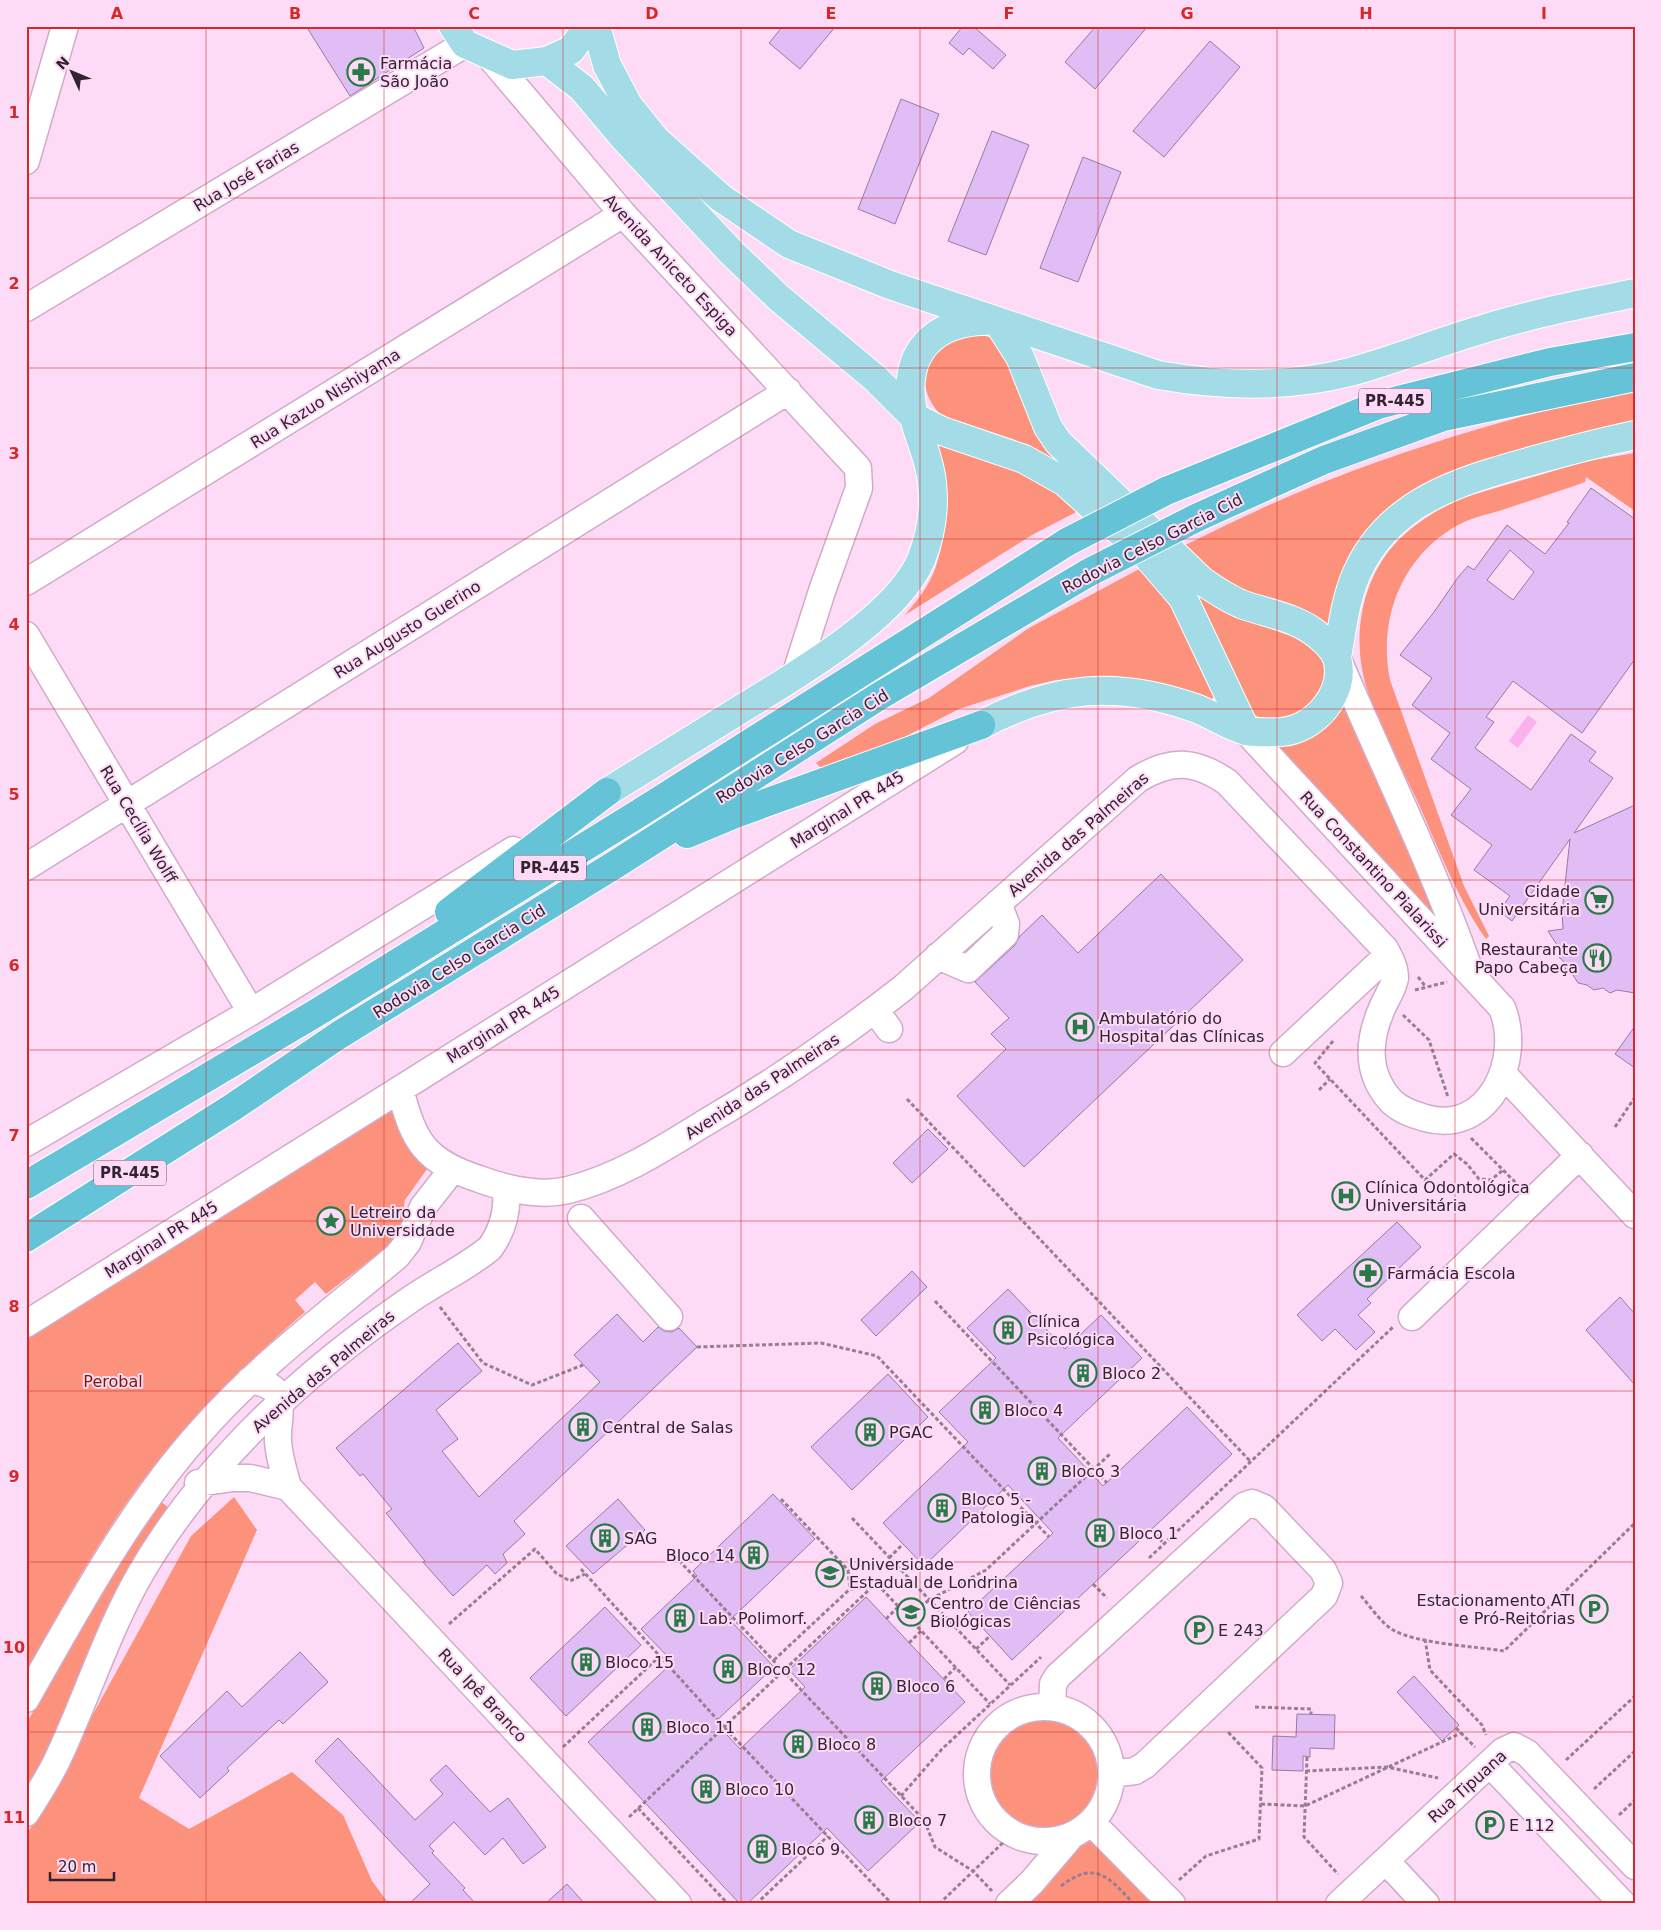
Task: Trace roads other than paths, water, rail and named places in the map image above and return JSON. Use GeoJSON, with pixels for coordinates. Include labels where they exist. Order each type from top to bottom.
{"type":"FeatureCollection","features":[{"type":"Feature","properties":{"kind":"highway","name":"Rodovia Celso Garcia Cid"},"geometry":{"type":"LineString","coordinates":[[26,1185],[316,1013],[649,807],[1067,542],[1166,491],[1378,406],[1550,362],[1635,347]]}},
{"type":"Feature","properties":{"kind":"highway","name":"Rodovia Celso Garcia Cid"},"geometry":{"type":"LineString","coordinates":[[26,1238],[233,1108],[338,1035],[616,864],[882,695],[1088,573],[1196,518],[1324,460],[1443,417],[1635,377]]}},
{"type":"Feature","properties":{"kind":"highway"},"geometry":{"type":"LineString","coordinates":[[616,864],[735,814],[981,725]]}},
{"type":"Feature","properties":{"kind":"highway"},"geometry":{"type":"LineString","coordinates":[[316,1013],[607,792]]}},
{"type":"Feature","properties":{"kind":"highway"},"geometry":{"type":"LineString","coordinates":[[26,1253],[233,1108]]}},
{"type":"Feature","properties":{"kind":"main road"},"geometry":{"type":"LineString","coordinates":[[459,35],[490,57],[512,65],[548,61],[571,50],[588,26]]}},
{"type":"Feature","properties":{"kind":"main road"},"geometry":{"type":"LineString","coordinates":[[596,26],[607,65],[628,105],[656,140],[721,198],[789,244],[890,285],[998,322],[1020,357],[1048,427],[1067,454],[1202,581],[1222,595],[1240,604],[1304,625],[1322,638],[1336,657]]}},
{"type":"Feature","properties":{"kind":"main road"},"geometry":{"type":"LineString","coordinates":[[548,61],[582,88],[624,138],[772,292],[876,379],[914,417],[942,431],[1024,459],[1065,482],[1146,555],[1183,598],[1246,731]]}},
{"type":"Feature","properties":{"kind":"main road","name":"PR-445"},"geometry":{"type":"LineString","coordinates":[[998,322],[1158,375],[1199,382],[1263,384],[1300,382],[1350,372],[1482,329],[1635,293]]}},
{"type":"Feature","properties":{"kind":"main road"},"geometry":{"type":"LineString","coordinates":[[914,417],[912,372],[923,347],[938,333],[955,324],[978,320],[998,322]]}},
{"type":"Feature","properties":{"kind":"main road","name":"PR-445"},"geometry":{"type":"LineString","coordinates":[[607,792],[795,676],[879,615],[911,579],[928,540],[932,521],[932,483],[925,446],[914,417]]}},
{"type":"Feature","properties":{"kind":"main road"},"geometry":{"type":"LineString","coordinates":[[981,725],[1012,709],[1040,698],[1100,690],[1134,692],[1164,697],[1246,731],[1283,732],[1307,724],[1324,709],[1336,689],[1338,680],[1336,657],[1349,595],[1356,574],[1373,547],[1405,512],[1434,494],[1466,480],[1635,435]]}},
{"type":"Feature","properties":{"kind":"street"},"geometry":{"type":"LineString","coordinates":[[26,161],[65,26]]}},
{"type":"Feature","properties":{"kind":"street","name":"Rua José Farias"},"geometry":{"type":"LineString","coordinates":[[26,308],[459,35]]}},
{"type":"Feature","properties":{"kind":"street","name":"Avenida Aniceto Espiga"},"geometry":{"type":"LineString","coordinates":[[490,57],[623,214],[858,468],[859,488],[822,591],[795,676]]}},
{"type":"Feature","properties":{"kind":"street","name":"Rua Kazuo Nishiyama"},"geometry":{"type":"LineString","coordinates":[[26,582],[623,214]]}},
{"type":"Feature","properties":{"kind":"street","name":"Rua Augusto Guerino"},"geometry":{"type":"LineString","coordinates":[[26,867],[788,391]]}},
{"type":"Feature","properties":{"kind":"street","name":"Rua Cecília Wolff"},"geometry":{"type":"LineString","coordinates":[[26,635],[251,1012]]}},
{"type":"Feature","properties":{"kind":"street"},"geometry":{"type":"LineString","coordinates":[[1336,657],[1445,902],[1462,981]]}},
{"type":"Feature","properties":{"kind":"street","name":"Marginal PR 445"},"geometry":{"type":"LineString","coordinates":[[26,1324],[981,725]]}},
{"type":"Feature","properties":{"kind":"street","name":"Rua Constantino Pialarissi"},"geometry":{"type":"LineString","coordinates":[[1246,731],[1462,981],[1502,1008]]}},
{"type":"Feature","properties":{"kind":"street","name":"Avenida das Palmeiras"},"geometry":{"type":"LineString","coordinates":[[400,1089],[407,1116],[415,1133],[427,1150],[443,1165],[452,1170],[506,1189],[554,1192],[568,1190],[642,1162],[815,1054],[882,1019],[938,956],[968,969],[1005,934],[1006,924],[998,903],[1138,779],[1155,769],[1170,764],[1186,765],[1215,774],[1227,782],[1378,941],[1388,955],[1395,971],[1395,980],[1375,1026],[1371,1046],[1371,1067],[1380,1088],[1393,1103],[1408,1113],[1430,1119],[1453,1120],[1466,1116],[1481,1107],[1493,1093],[1503,1074],[1510,1045],[1508,1022],[1502,1008]]}},
{"type":"Feature","properties":{"kind":"street","name":"PR-445"},"geometry":{"type":"LineString","coordinates":[[26,1143],[251,1012],[607,792]]}},
{"type":"Feature","properties":{"kind":"street"},"geometry":{"type":"LineString","coordinates":[[1283,1052],[1388,955]]}},
{"type":"Feature","properties":{"kind":"street"},"geometry":{"type":"LineString","coordinates":[[1503,1074],[1635,1215]]}},
{"type":"Feature","properties":{"kind":"street"},"geometry":{"type":"LineString","coordinates":[[1403,1322],[1580,1155]]}},
{"type":"Feature","properties":{"kind":"street"},"geometry":{"type":"LineString","coordinates":[[26,1699],[103,1564],[173,1464],[201,1430],[250,1380],[295,1339],[397,1256],[408,1242],[423,1207],[452,1170]]}},
{"type":"Feature","properties":{"kind":"street","name":"Avenida das Palmeiras"},"geometry":{"type":"LineString","coordinates":[[26,1813],[59,1757],[116,1620],[141,1572],[172,1524],[203,1483],[279,1404],[349,1345],[411,1298],[490,1248],[498,1237],[502,1224],[506,1206],[506,1189]]}},
{"type":"Feature","properties":{"kind":"street"},"geometry":{"type":"LineString","coordinates":[[581,1218],[669,1317]]}},
{"type":"Feature","properties":{"kind":"street"},"geometry":{"type":"LineString","coordinates":[[250,1380],[263,1382],[277,1394],[279,1404],[278,1441],[281,1465],[288,1487]]}},
{"type":"Feature","properties":{"kind":"street"},"geometry":{"type":"LineString","coordinates":[[173,1464],[179,1476],[186,1480],[203,1483],[233,1478],[250,1478],[288,1487]]}},
{"type":"Feature","properties":{"kind":"street","name":"Rua Ipê Branco"},"geometry":{"type":"LineString","coordinates":[[288,1487],[678,1904]]}},
{"type":"Feature","properties":{"kind":"street"},"geometry":{"type":"LineString","coordinates":[[1052,1707],[1053,1684],[1058,1676],[1244,1506],[1256,1504],[1264,1508],[1323,1570],[1329,1586],[1317,1602],[1145,1765],[1135,1771],[1111,1774]]}},
{"type":"Feature","properties":{"kind":"street"},"geometry":{"type":"LineString","coordinates":[[1003,1900],[1032,1882],[1082,1829],[1104,1805],[1111,1784],[1111,1761],[1103,1740],[1089,1723],[1070,1711],[1052,1707],[1026,1708],[1006,1718],[990,1733],[980,1753],[976,1775],[980,1797],[991,1817],[1013,1833],[1028,1840],[1051,1841],[1082,1829]]}},
{"type":"Feature","properties":{"kind":"street","name":"Rua Tipuana"},"geometry":{"type":"LineString","coordinates":[[1347,1897],[1458,1794],[1484,1751],[1503,1751],[1514,1746],[1524,1750],[1635,1866]]}},
{"type":"Feature","properties":{"kind":"street"},"geometry":{"type":"LineString","coordinates":[[1484,1751],[1623,1904]]}},
{"type":"Feature","properties":{"kind":"street"},"geometry":{"type":"LineString","coordinates":[[1082,1829],[1173,1894]]}},
{"type":"Feature","properties":{"kind":"street"},"geometry":{"type":"LineString","coordinates":[[1386,1861],[1426,1904]]}},
{"type":"Feature","properties":{"kind":"place","name":"Farmácia São João"},"geometry":{"type":"Point","coordinates":[361,72]}},
{"type":"Feature","properties":{"kind":"place","name":"Cidade Universitária"},"geometry":{"type":"Point","coordinates":[1599,900]}},
{"type":"Feature","properties":{"kind":"place","name":"Restaurante Papo Cabeça"},"geometry":{"type":"Point","coordinates":[1597,958]}},
{"type":"Feature","properties":{"kind":"place","name":"Ambulatório do Hospital das Clínicas"},"geometry":{"type":"Point","coordinates":[1080,1027]}},
{"type":"Feature","properties":{"kind":"place","name":"Clínica Odontológica Universitária"},"geometry":{"type":"Point","coordinates":[1346,1196]}},
{"type":"Feature","properties":{"kind":"place","name":"Letreiro da Universidade"},"geometry":{"type":"Point","coordinates":[331,1221]}},
{"type":"Feature","properties":{"kind":"place","name":"Farmácia Escola"},"geometry":{"type":"Point","coordinates":[1368,1273]}},
{"type":"Feature","properties":{"kind":"place","name":"Clínica Psicológica"},"geometry":{"type":"Point","coordinates":[1008,1330]}},
{"type":"Feature","properties":{"kind":"place","name":"Bloco 2"},"geometry":{"type":"Point","coordinates":[1083,1373]}},
{"type":"Feature","properties":{"kind":"place","name":"Bloco 4"},"geometry":{"type":"Point","coordinates":[985,1410]}},
{"type":"Feature","properties":{"kind":"place","name":"Central de Salas"},"geometry":{"type":"Point","coordinates":[583,1427]}},
{"type":"Feature","properties":{"kind":"place","name":"PGAC"},"geometry":{"type":"Point","coordinates":[870,1432]}},
{"type":"Feature","properties":{"kind":"place","name":"Bloco 3"},"geometry":{"type":"Point","coordinates":[1042,1471]}},
{"type":"Feature","properties":{"kind":"place","name":"Bloco 5 - Patologia"},"geometry":{"type":"Point","coordinates":[942,1508]}},
{"type":"Feature","properties":{"kind":"place","name":"Bloco 1"},"geometry":{"type":"Point","coordinates":[1100,1533]}},
{"type":"Feature","properties":{"kind":"place","name":"SAG"},"geometry":{"type":"Point","coordinates":[605,1538]}},
{"type":"Feature","properties":{"kind":"place","name":"Bloco 14"},"geometry":{"type":"Point","coordinates":[754,1555]}},
{"type":"Feature","properties":{"kind":"place","name":"Universidade Estadual de Londrina"},"geometry":{"type":"Point","coordinates":[830,1573]}},
{"type":"Feature","properties":{"kind":"place","name":"Estacionamento ATI e Pró-Reitorias"},"geometry":{"type":"Point","coordinates":[1594,1609]}},
{"type":"Feature","properties":{"kind":"place","name":"Centro de Ciências Biológicas"},"geometry":{"type":"Point","coordinates":[911,1612]}},
{"type":"Feature","properties":{"kind":"place","name":"Lab. Polimorf."},"geometry":{"type":"Point","coordinates":[680,1618]}},
{"type":"Feature","properties":{"kind":"place","name":"E 243"},"geometry":{"type":"Point","coordinates":[1199,1630]}},
{"type":"Feature","properties":{"kind":"place","name":"Bloco 15"},"geometry":{"type":"Point","coordinates":[586,1662]}},
{"type":"Feature","properties":{"kind":"place","name":"Bloco 12"},"geometry":{"type":"Point","coordinates":[728,1669]}},
{"type":"Feature","properties":{"kind":"place","name":"Bloco 6"},"geometry":{"type":"Point","coordinates":[877,1686]}},
{"type":"Feature","properties":{"kind":"place","name":"Bloco 11"},"geometry":{"type":"Point","coordinates":[647,1727]}},
{"type":"Feature","properties":{"kind":"place","name":"Bloco 8"},"geometry":{"type":"Point","coordinates":[798,1744]}},
{"type":"Feature","properties":{"kind":"place","name":"Bloco 10"},"geometry":{"type":"Point","coordinates":[706,1789]}},
{"type":"Feature","properties":{"kind":"place","name":"Bloco 7"},"geometry":{"type":"Point","coordinates":[869,1820]}},
{"type":"Feature","properties":{"kind":"place","name":"E 112"},"geometry":{"type":"Point","coordinates":[1490,1825]}},
{"type":"Feature","properties":{"kind":"place","name":"Bloco 9"},"geometry":{"type":"Point","coordinates":[762,1849]}},
{"type":"Feature","properties":{"kind":"park label","name":"Perobal"},"geometry":{"type":"Point","coordinates":[113,1381]}}]}
